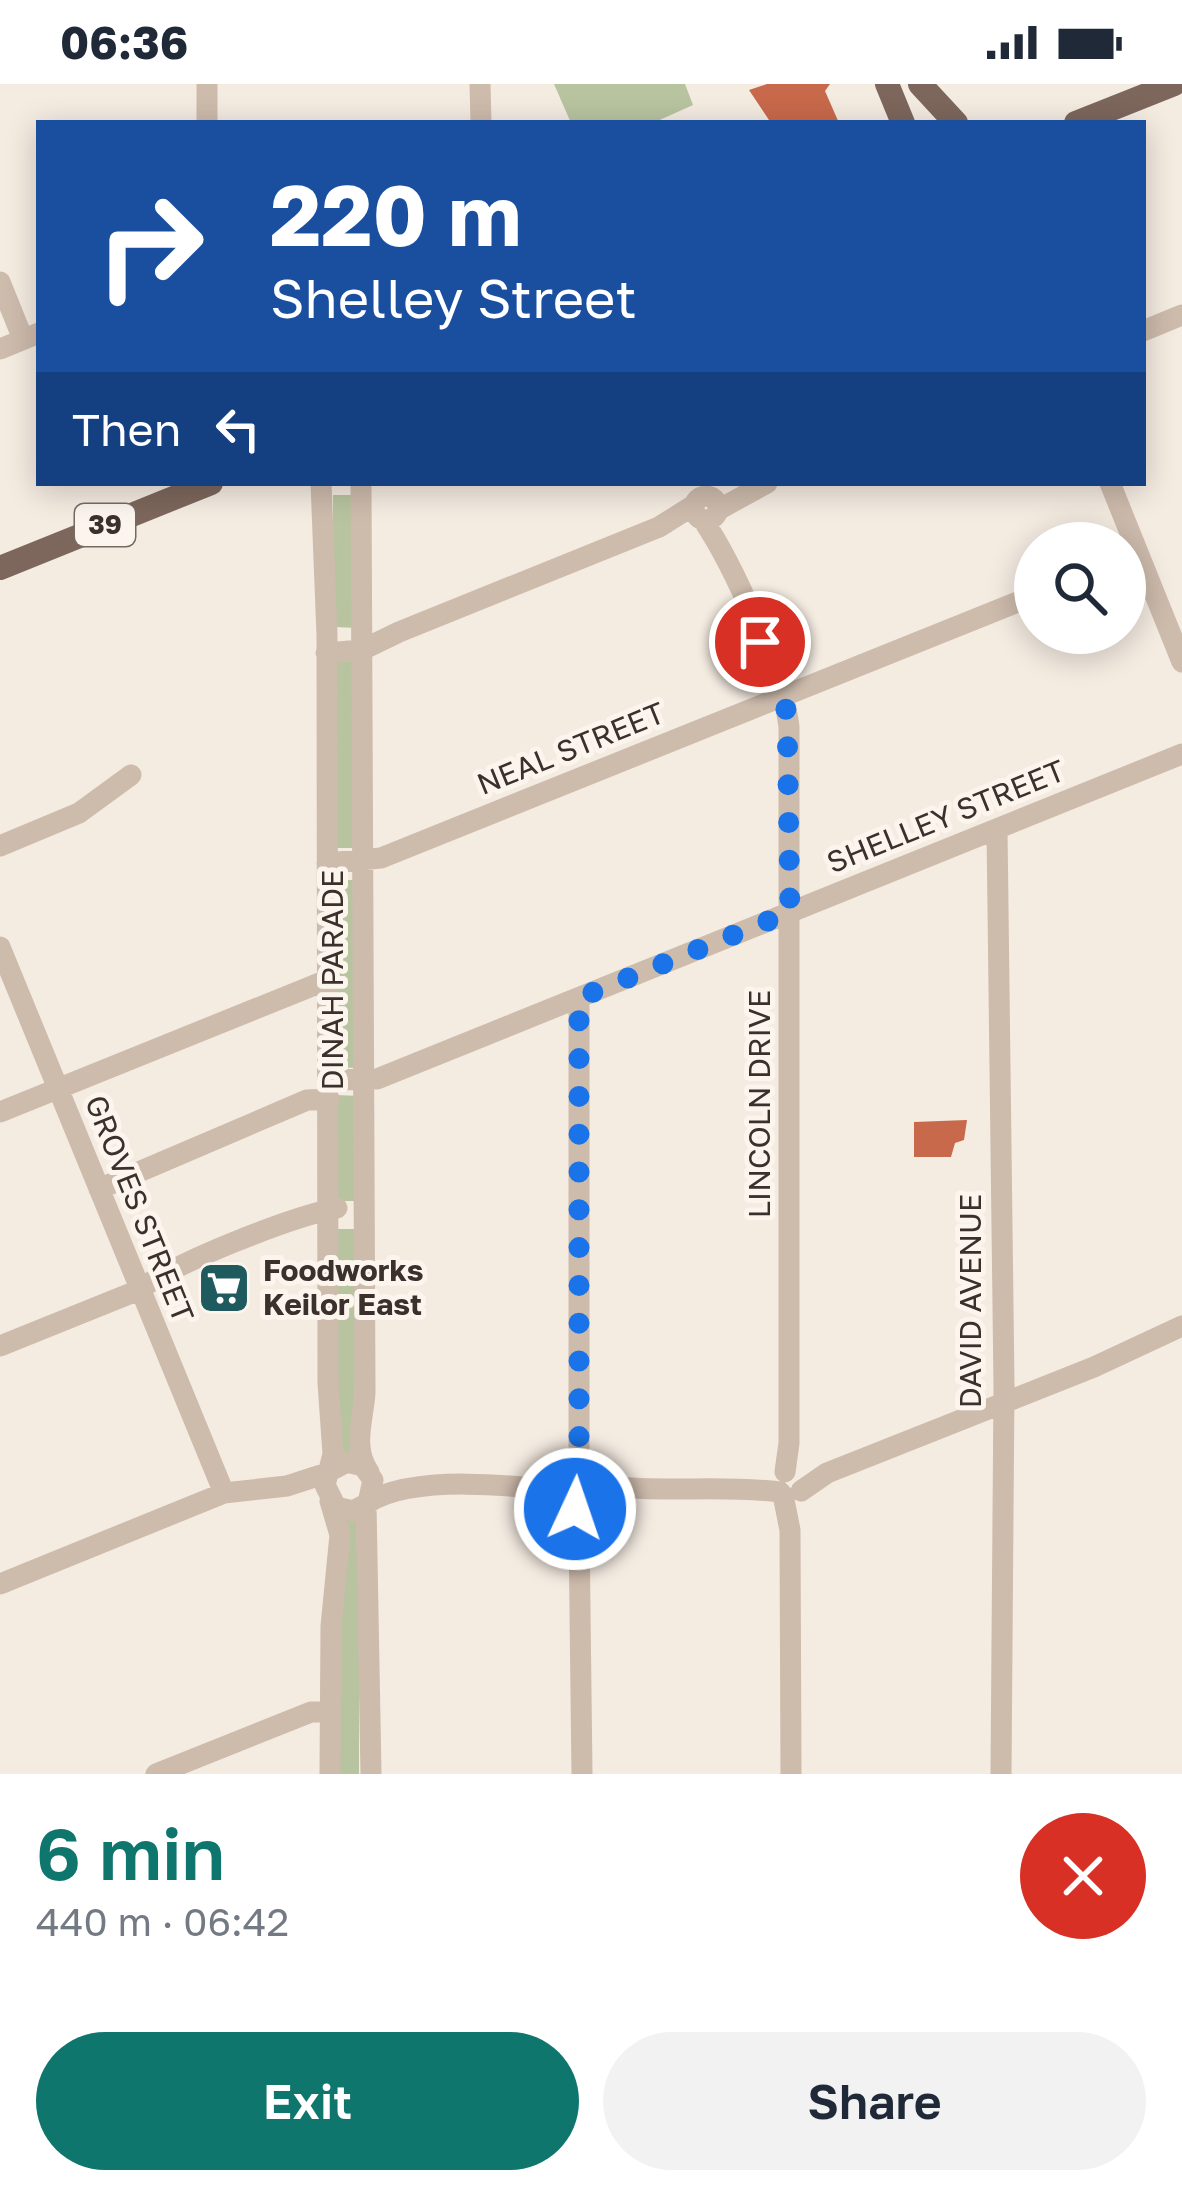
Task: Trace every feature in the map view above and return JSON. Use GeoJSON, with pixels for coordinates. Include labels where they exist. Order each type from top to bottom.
{"type":"FeatureCollection","features":[{"type":"Feature","properties":{"kind":"main road"},"geometry":{"type":"LineString","coordinates":[[887,84],[901,120]]}},
{"type":"Feature","properties":{"kind":"main road"},"geometry":{"type":"LineString","coordinates":[[919,84],[933,120]]}},
{"type":"Feature","properties":{"kind":"main road"},"geometry":{"type":"LineString","coordinates":[[919,84],[953,120]]}},
{"type":"Feature","properties":{"kind":"main road"},"geometry":{"type":"LineString","coordinates":[[1084,120],[1174,84]]}},
{"type":"Feature","properties":{"kind":"main road","name":"39"},"geometry":{"type":"LineString","coordinates":[[0,568],[204,486]]}},
{"type":"Feature","properties":{"kind":"street"},"geometry":{"type":"LineString","coordinates":[[207,84],[207,120]]}},
{"type":"Feature","properties":{"kind":"street"},"geometry":{"type":"LineString","coordinates":[[480,84],[481,120]]}},
{"type":"Feature","properties":{"kind":"street"},"geometry":{"type":"LineString","coordinates":[[0,282],[31,336],[0,349]]}},
{"type":"Feature","properties":{"kind":"street"},"geometry":{"type":"LineString","coordinates":[[1146,330],[1182,315]]}},
{"type":"Feature","properties":{"kind":"street","name":"DINAH PARADE"},"geometry":{"type":"LineString","coordinates":[[321,486],[331,1471]]}},
{"type":"Feature","properties":{"kind":"street","name":"DINAH PARADE"},"geometry":{"type":"LineString","coordinates":[[361,486],[364,1393],[358,1438],[359,1458],[370,1473]]}},
{"type":"Feature","properties":{"kind":"street"},"geometry":{"type":"LineString","coordinates":[[326,644],[363,642],[399,632],[658,527],[704,503],[761,486]]}},
{"type":"Feature","properties":{"kind":"street"},"geometry":{"type":"LineString","coordinates":[[1111,486],[1122,522]]}},
{"type":"Feature","properties":{"kind":"street","name":"LINCOLN DRIVE"},"geometry":{"type":"LineString","coordinates":[[704,503],[783,696],[789,727],[791,1774]]}},
{"type":"Feature","properties":{"kind":"street"},"geometry":{"type":"LineString","coordinates":[[1146,586],[1182,662]]}},
{"type":"Feature","properties":{"kind":"street","name":"NEAL STREET"},"geometry":{"type":"LineString","coordinates":[[327,863],[363,863],[1014,603]]}},
{"type":"Feature","properties":{"kind":"street","name":"SHELLEY STREET"},"geometry":{"type":"LineString","coordinates":[[99,1189],[328,1089],[363,1082],[579,998],[1182,754]]}},
{"type":"Feature","properties":{"kind":"street"},"geometry":{"type":"LineString","coordinates":[[0,846],[79,813],[130,775]]}},
{"type":"Feature","properties":{"kind":"street","name":"DAVID AVENUE"},"geometry":{"type":"LineString","coordinates":[[997,829],[1001,1774]]}},
{"type":"Feature","properties":{"kind":"street","name":"GROVES STREET"},"geometry":{"type":"LineString","coordinates":[[0,946],[224,1493]]}},
{"type":"Feature","properties":{"kind":"street"},"geometry":{"type":"LineString","coordinates":[[0,1112],[327,980]]}},
{"type":"Feature","properties":{"kind":"street"},"geometry":{"type":"LineString","coordinates":[[579,998],[582,1774]]}},
{"type":"Feature","properties":{"kind":"street"},"geometry":{"type":"LineString","coordinates":[[0,1346],[329,1209],[348,1206],[363,1217]]}},
{"type":"Feature","properties":{"kind":"street"},"geometry":{"type":"LineString","coordinates":[[286,1486],[344,1510],[408,1487],[750,1488],[790,1484],[1176,1332]]}},
{"type":"Feature","properties":{"kind":"street"},"geometry":{"type":"LineString","coordinates":[[0,1584],[224,1493],[286,1486],[355,1462],[408,1487]]}},
{"type":"Feature","properties":{"kind":"street"},"geometry":{"type":"LineString","coordinates":[[330,1774],[333,1577],[340,1535],[325,1485],[331,1471]]}},
{"type":"Feature","properties":{"kind":"street"},"geometry":{"type":"LineString","coordinates":[[370,1473],[374,1489],[367,1504],[371,1774]]}},
{"type":"Feature","properties":{"kind":"street"},"geometry":{"type":"LineString","coordinates":[[156,1774],[311,1712],[331,1712]]}},
{"type":"Feature","properties":{"kind":"green space"},"geometry":{"type":"Polygon","coordinates":[[[554,84],[685,84],[693,105],[660,120],[570,120],[554,84]]]}},
{"type":"Feature","properties":{"kind":"green space"},"geometry":{"type":"Polygon","coordinates":[[[333,495],[358,495],[358,628],[333,627],[333,495]]]}},
{"type":"Feature","properties":{"kind":"green space"},"geometry":{"type":"Polygon","coordinates":[[[335,661],[358,661],[357,848],[333,848],[335,661]]]}},
{"type":"Feature","properties":{"kind":"green space"},"geometry":{"type":"Polygon","coordinates":[[[334,880],[357,880],[357,1068],[334,1067],[334,880]]]}},
{"type":"Feature","properties":{"kind":"green space"},"geometry":{"type":"Polygon","coordinates":[[[336,1095],[359,1096],[357,1201],[334,1201],[336,1095]]]}},
{"type":"Feature","properties":{"kind":"green space"},"geometry":{"type":"Polygon","coordinates":[[[336,1229],[359,1229],[353,1458],[339,1458],[336,1229]]]}},
{"type":"Feature","properties":{"kind":"green space"},"geometry":{"type":"Polygon","coordinates":[[[343,1516],[359,1519],[359,1774],[338,1774],[343,1516]]]}},
{"type":"Feature","properties":{"kind":"building"},"geometry":{"type":"Polygon","coordinates":[[[767,84],[830,84],[825,91],[838,120],[769,120],[749,90],[767,84]]]}},
{"type":"Feature","properties":{"kind":"building"},"geometry":{"type":"Polygon","coordinates":[[[967,1120],[964,1140],[955,1143],[951,1157],[914,1157],[914,1122],[967,1120]]]}},
{"type":"Feature","properties":{"kind":"place","name":"Foodworks Keilor East"},"geometry":{"type":"Point","coordinates":[224,1288]}},
{"type":"Feature","properties":{"kind":"route"},"geometry":{"type":"LineString","coordinates":[[575,1509],[567,1485],[574,1477],[579,1448],[579,998],[790,912],[789,727],[783,696],[760,642]]}}]}
